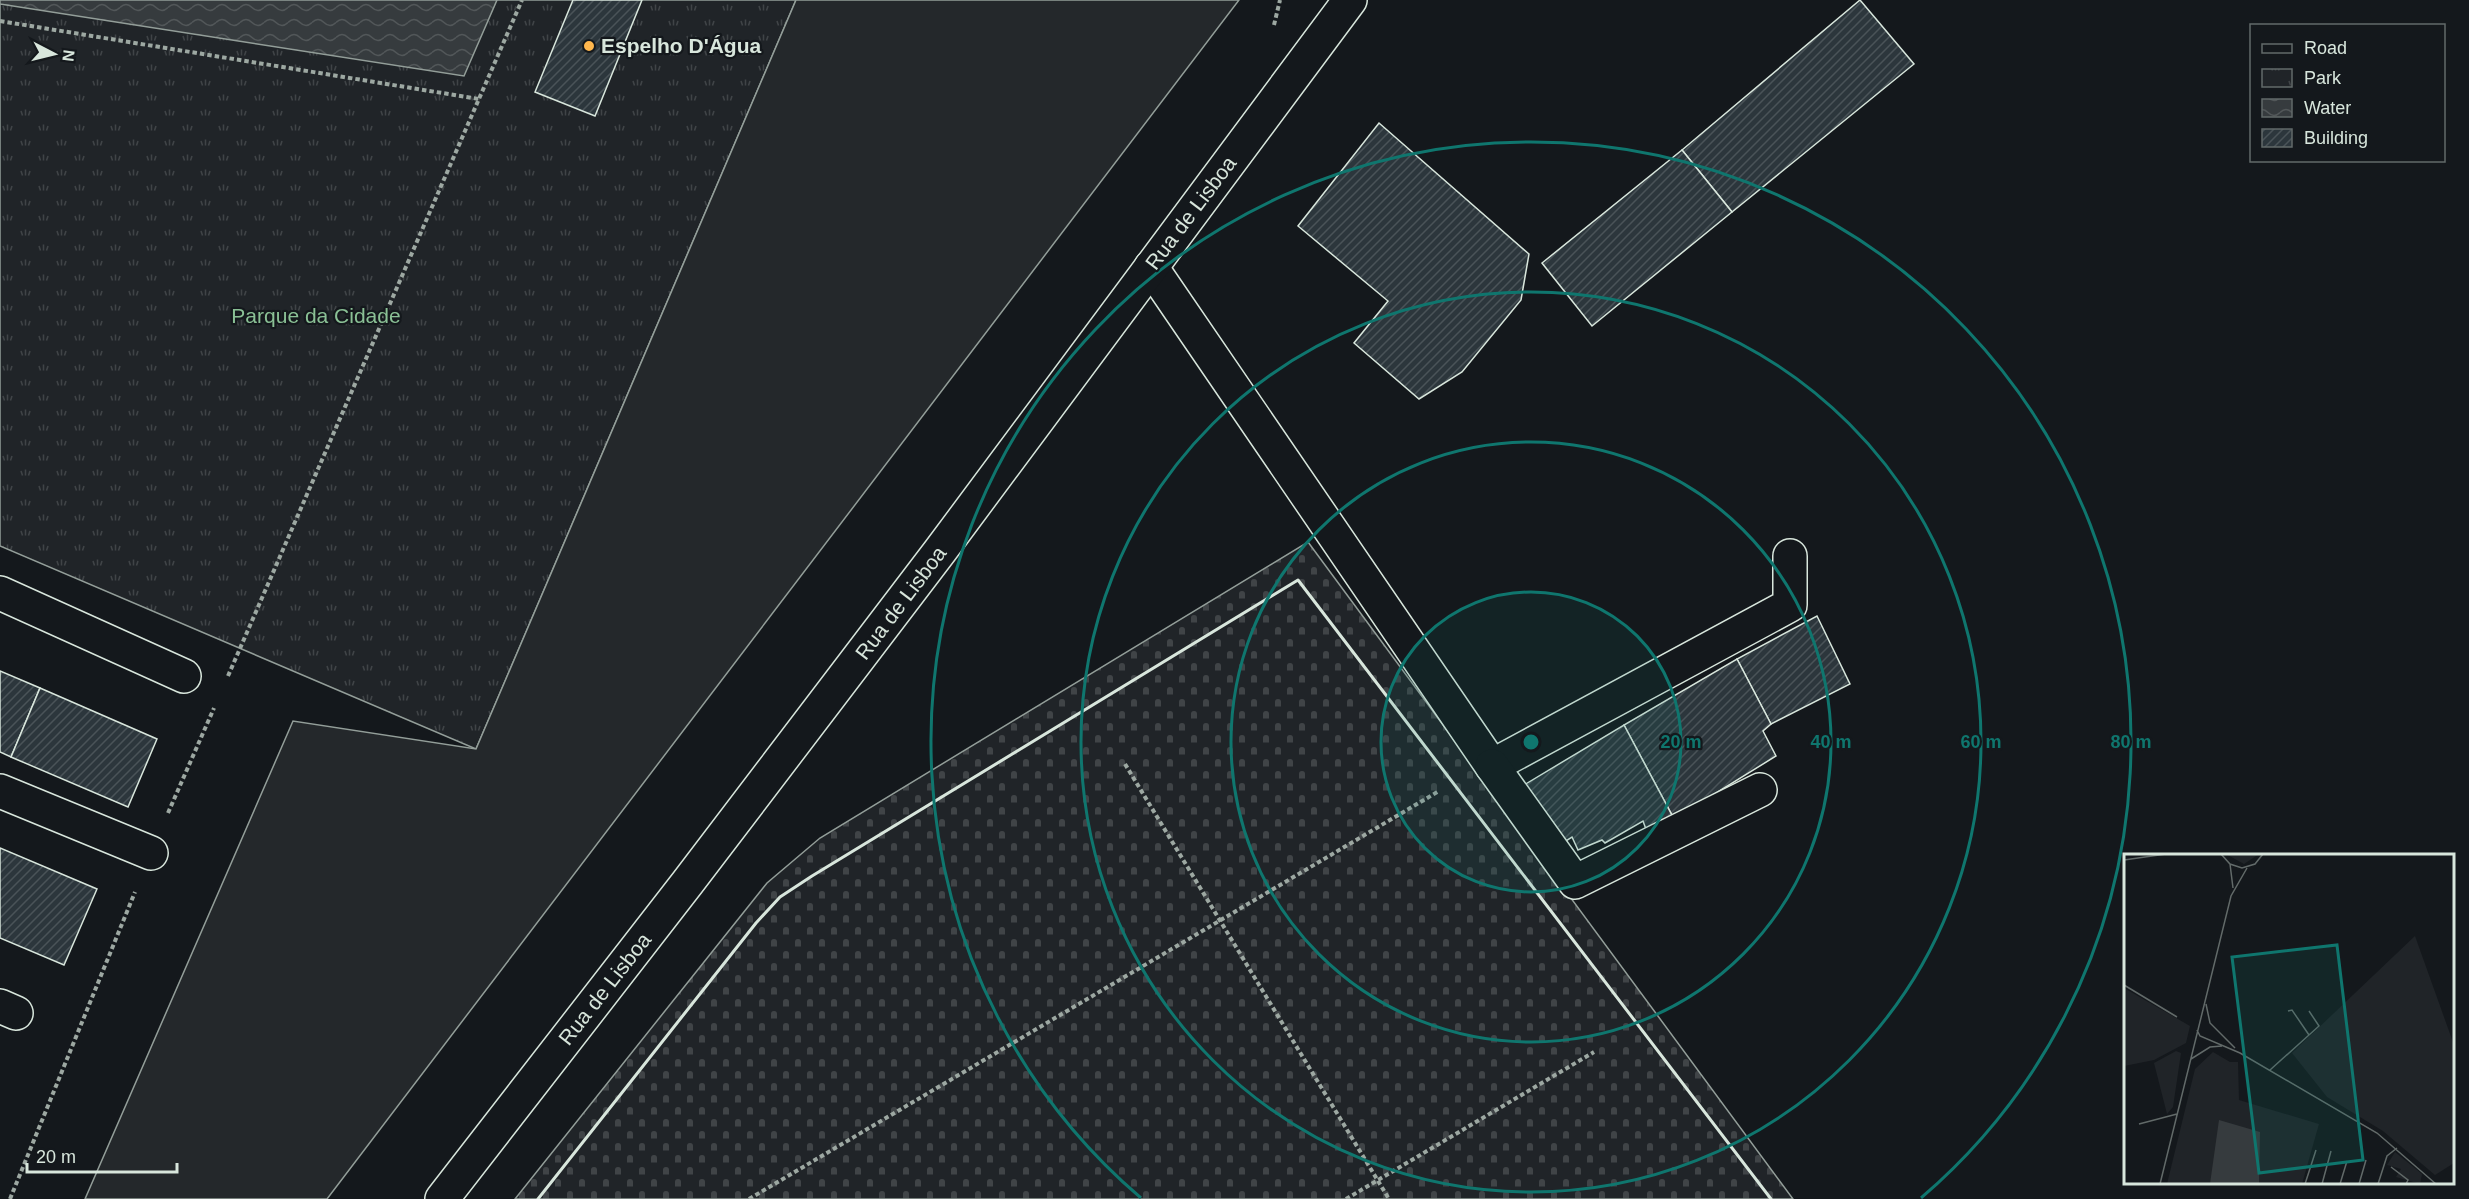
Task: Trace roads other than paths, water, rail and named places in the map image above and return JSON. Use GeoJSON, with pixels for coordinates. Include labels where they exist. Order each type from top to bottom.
{"type":"FeatureCollection","features":[{"type":"Feature","properties":{"kind":"main road","name":"Rua de Lisboa"},"geometry":{"type":"LineString","coordinates":[[442,1199],[919,579],[1350,0]]}},
{"type":"Feature","properties":{"kind":"main road"},"geometry":{"type":"LineString","coordinates":[[1150,267],[1492,766],[1575,882],[1760,790]]}},
{"type":"Feature","properties":{"kind":"main road"},"geometry":{"type":"LineString","coordinates":[[1492,766],[1790,605],[1790,556]]}},
{"type":"Feature","properties":{"kind":"main road"},"geometry":{"type":"LineString","coordinates":[[0,593],[184,676]]}},
{"type":"Feature","properties":{"kind":"main road"},"geometry":{"type":"LineString","coordinates":[[0,791],[151,853]]}},
{"type":"Feature","properties":{"kind":"water"},"geometry":{"type":"Polygon","coordinates":[[[0,0],[497,0],[464,76],[0,4],[0,0]]]}},
{"type":"Feature","properties":{"kind":"place","name":"Espelho D'Água"},"geometry":{"type":"Point","coordinates":[589,46]}},
{"type":"Feature","properties":{"kind":"park label","name":"Parque da Cidade"},"geometry":{"type":"Point","coordinates":[316,316]}}]}
